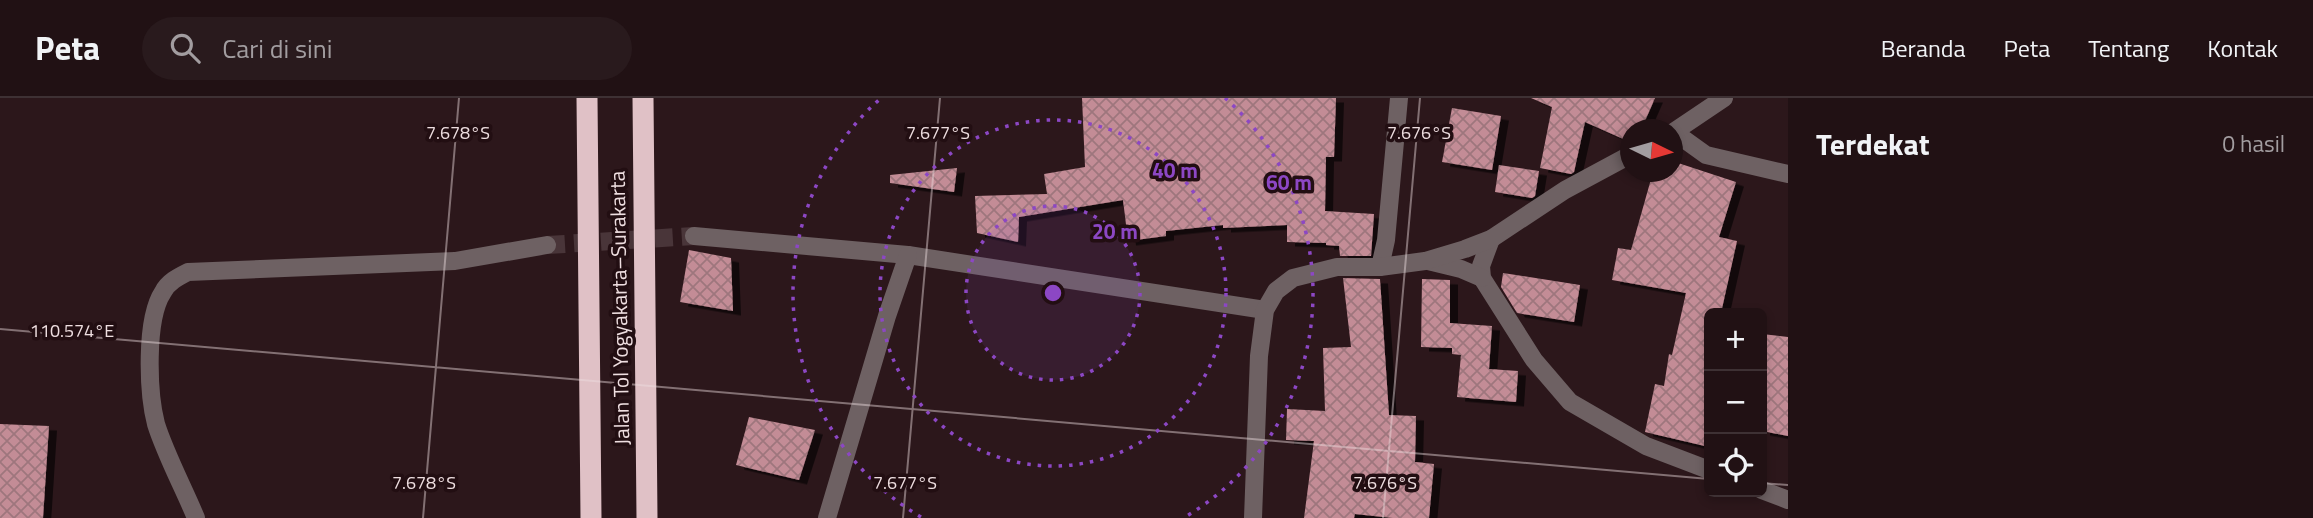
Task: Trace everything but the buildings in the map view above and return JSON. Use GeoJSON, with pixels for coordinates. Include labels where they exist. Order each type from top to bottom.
{"type":"FeatureCollection","features":[{"type":"Feature","properties":{"kind":"highway","name":"Jalan Tol Yogyakarta–Surakarta"},"geometry":{"type":"LineString","coordinates":[[587,98],[591,518]]}},
{"type":"Feature","properties":{"kind":"highway","name":"Jalan Tol Yogyakarta–Surakarta"},"geometry":{"type":"LineString","coordinates":[[643,98],[647,518]]}},
{"type":"Feature","properties":{"kind":"street"},"geometry":{"type":"LineString","coordinates":[[1380,267],[1386,240],[1399,98]]}},
{"type":"Feature","properties":{"kind":"street"},"geometry":{"type":"LineString","coordinates":[[1683,126],[1724,98]]}},
{"type":"Feature","properties":{"kind":"street"},"geometry":{"type":"LineString","coordinates":[[1683,140],[1706,155],[1788,174]]}},
{"type":"Feature","properties":{"kind":"street"},"geometry":{"type":"LineString","coordinates":[[1253,518],[1259,356],[1265,310],[1276,291],[1293,278],[1337,267],[1380,267],[1425,261],[1465,249],[1490,239],[1565,190],[1620,160]]}},
{"type":"Feature","properties":{"kind":"street"},"geometry":{"type":"LineString","coordinates":[[694,236],[908,255],[1265,310]]}},
{"type":"Feature","properties":{"kind":"street"},"geometry":{"type":"LineString","coordinates":[[1490,239],[1481,267],[1482,278],[1534,360],[1570,402],[1646,446],[1704,468]]}},
{"type":"Feature","properties":{"kind":"street"},"geometry":{"type":"LineString","coordinates":[[196,518],[156,424],[151,393],[150,352],[155,311],[162,292],[173,280],[188,272],[455,261],[547,245]]}},
{"type":"Feature","properties":{"kind":"street"},"geometry":{"type":"LineString","coordinates":[[827,518],[887,316],[908,255]]}},
{"type":"Feature","properties":{"kind":"street"},"geometry":{"type":"LineString","coordinates":[[1425,261],[1482,278]]}},
{"type":"Feature","properties":{"kind":"street"},"geometry":{"type":"LineString","coordinates":[[1767,492],[1788,500]]}},
{"type":"Feature","properties":{"kind":"tunnel"},"geometry":{"type":"LineString","coordinates":[[547,245],[694,236]]}}]}
